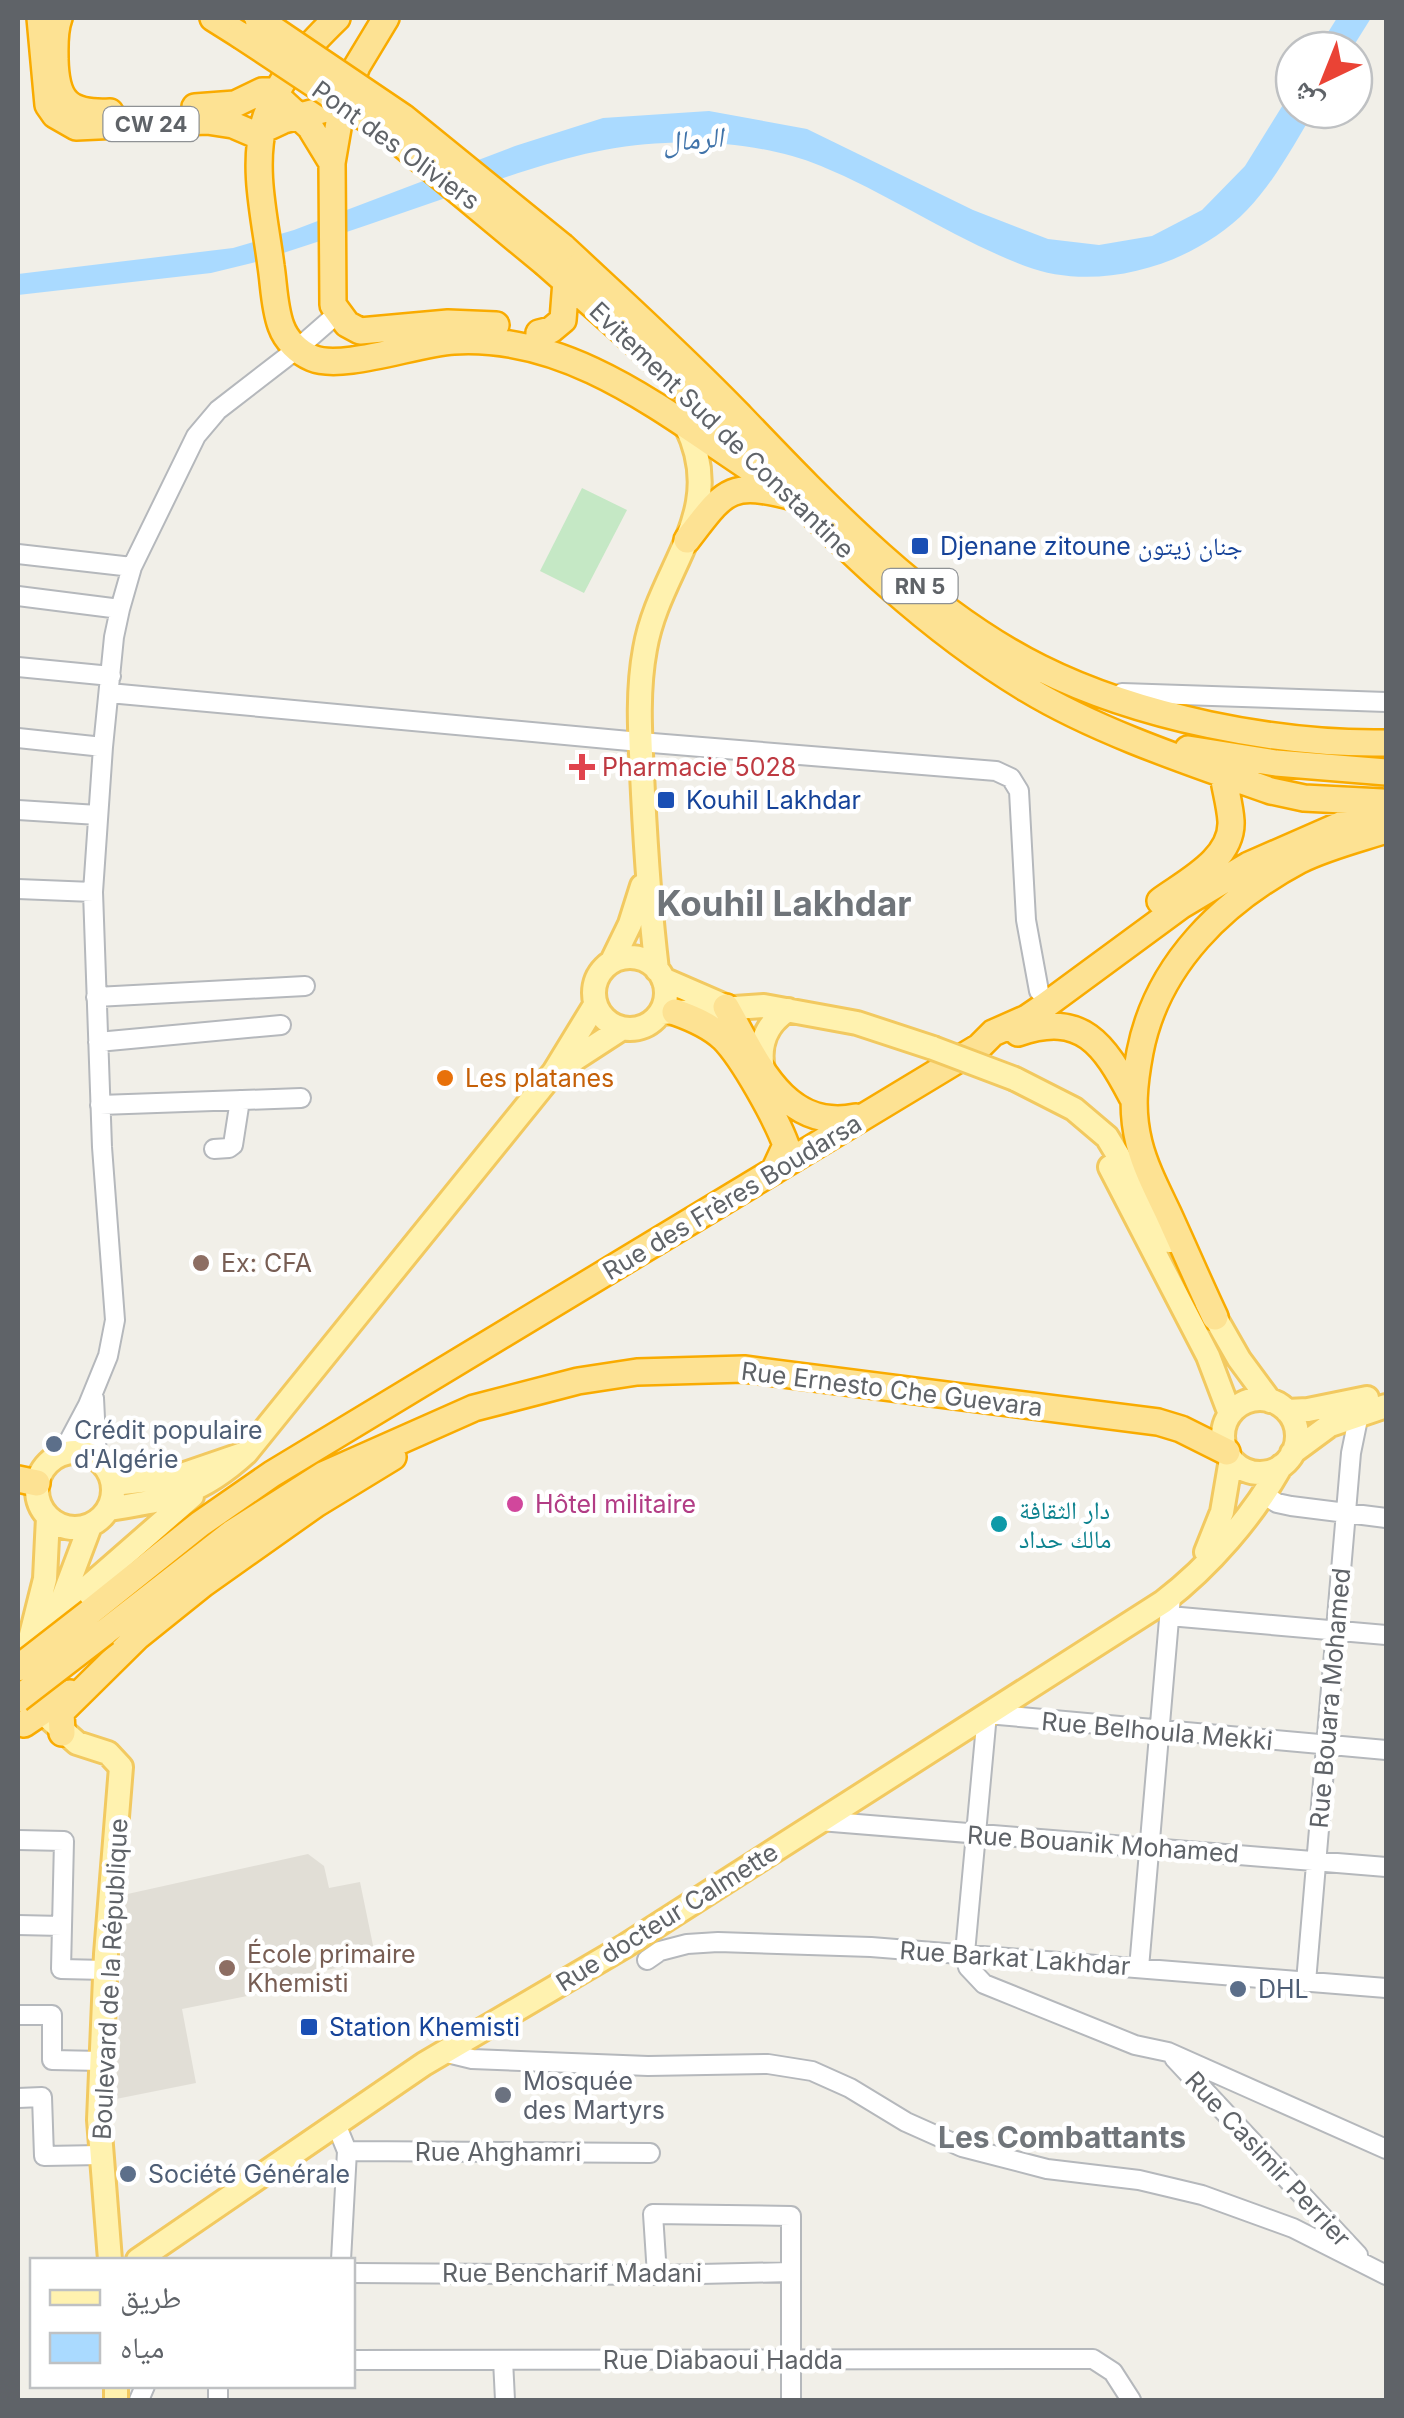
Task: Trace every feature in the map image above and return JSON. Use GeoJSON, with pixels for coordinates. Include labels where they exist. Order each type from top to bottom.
{"type":"FeatureCollection","features":[{"type":"Feature","properties":{"kind":"highway","name":"CW 24"},"geometry":{"type":"LineString","coordinates":[[40,18],[45,93],[54,115],[64,122],[88,127],[220,122],[250,133],[262,132]]}},
{"type":"Feature","properties":{"kind":"highway","name":"CW 24"},"geometry":{"type":"LineString","coordinates":[[59,18],[55,37],[58,89],[64,99],[84,112],[216,106],[236,104],[262,91],[276,94]]}},
{"type":"Feature","properties":{"kind":"highway","name":"RN 5"},"geometry":{"type":"LineString","coordinates":[[213,18],[253,22]]}},
{"type":"Feature","properties":{"kind":"highway"},"geometry":{"type":"LineString","coordinates":[[337,18],[315,39],[276,94],[262,132],[260,179],[278,314],[281,327],[298,349],[309,357],[331,362],[454,341],[515,344],[604,376],[664,409],[794,498]]}},
{"type":"Feature","properties":{"kind":"highway"},"geometry":{"type":"LineString","coordinates":[[386,18],[358,66],[342,106],[332,163],[334,304],[360,331],[478,323],[539,333],[598,356],[631,376],[686,426]]}},
{"type":"Feature","properties":{"kind":"highway","name":"Pont des Oliviers"},"geometry":{"type":"LineString","coordinates":[[253,22],[388,133],[558,264]]}},
{"type":"Feature","properties":{"kind":"highway"},"geometry":{"type":"LineString","coordinates":[[315,39],[342,43],[358,66]]}},
{"type":"Feature","properties":{"kind":"highway"},"geometry":{"type":"LineString","coordinates":[[276,94],[319,138],[332,163]]}},
{"type":"Feature","properties":{"kind":"highway"},"geometry":{"type":"LineString","coordinates":[[262,132],[276,122],[342,106]]}},
{"type":"Feature","properties":{"kind":"highway"},"geometry":{"type":"LineString","coordinates":[[539,333],[551,330],[563,320],[558,264]]}},
{"type":"Feature","properties":{"kind":"highway","name":"Evitement Sud de Constantine"},"geometry":{"type":"LineString","coordinates":[[558,264],[858,562],[966,650],[1027,690],[1083,720],[1271,792],[1386,804]]}},
{"type":"Feature","properties":{"kind":"highway","name":"Evitement Sud de Constantine"},"geometry":{"type":"LineString","coordinates":[[558,264],[653,330],[859,536],[933,598],[1040,668],[1147,711],[1272,735],[1382,743]]}},
{"type":"Feature","properties":{"kind":"highway"},"geometry":{"type":"LineString","coordinates":[[687,540],[726,494],[752,488],[794,498]]}},
{"type":"Feature","properties":{"kind":"highway"},"geometry":{"type":"LineString","coordinates":[[1143,742],[1276,763],[1386,772]]}},
{"type":"Feature","properties":{"kind":"highway"},"geometry":{"type":"LineString","coordinates":[[986,1040],[1016,1007],[1217,858],[1228,841],[1231,824],[1222,774]]}},
{"type":"Feature","properties":{"kind":"highway","name":"Rue des Frères Boudarsa"},"geometry":{"type":"LineString","coordinates":[[97,1622],[200,1524],[272,1474],[1027,1018],[1182,904],[1250,865],[1386,804]]}},
{"type":"Feature","properties":{"kind":"highway"},"geometry":{"type":"LineString","coordinates":[[1132,1096],[1143,1037],[1154,1004],[1178,959],[1207,927],[1258,885],[1303,859],[1386,830]]}},
{"type":"Feature","properties":{"kind":"highway"},"geometry":{"type":"LineString","coordinates":[[726,1007],[776,1090],[805,1113],[834,1121],[866,1115]]}},
{"type":"Feature","properties":{"kind":"highway"},"geometry":{"type":"LineString","coordinates":[[668,1012],[700,1022],[723,1038],[736,1056],[786,1146],[774,1172]]}},
{"type":"Feature","properties":{"kind":"highway"},"geometry":{"type":"LineString","coordinates":[[986,1040],[1041,1025],[1074,1028],[1097,1041],[1132,1096],[1144,1160],[1215,1317]]}},
{"type":"Feature","properties":{"kind":"highway","name":"Rue Ernesto Che Guevara"},"geometry":{"type":"LineString","coordinates":[[436,1423],[474,1408],[578,1382],[637,1372],[744,1369],[1158,1422],[1181,1429],[1229,1456]]}},
{"type":"Feature","properties":{"kind":"highway"},"geometry":{"type":"LineString","coordinates":[[29,1670],[270,1506],[324,1475],[436,1423]]}},
{"type":"Feature","properties":{"kind":"highway"},"geometry":{"type":"LineString","coordinates":[[62,1733],[61,1712],[137,1637],[233,1561],[386,1462],[436,1423]]}},
{"type":"Feature","properties":{"kind":"highway"},"geometry":{"type":"LineString","coordinates":[[24,1721],[97,1622]]}},
{"type":"Feature","properties":{"kind":"highway"},"geometry":{"type":"LineString","coordinates":[[24,1721],[104,1670]]}},
{"type":"Feature","properties":{"kind":"main road"},"geometry":{"type":"LineString","coordinates":[[668,1012],[647,868],[640,709],[647,638],[699,510],[702,477],[698,450],[686,426]]}},
{"type":"Feature","properties":{"kind":"main road"},"geometry":{"type":"LineString","coordinates":[[62,1733],[24,1721],[29,1670],[54,1626],[90,1526],[109,1509],[166,1500],[201,1488],[246,1453],[554,1072],[595,1004],[596,980],[612,961],[637,907],[647,868]]}},
{"type":"Feature","properties":{"kind":"main road"},"geometry":{"type":"LineString","coordinates":[[612,961],[637,958],[660,975],[726,1007]]}},
{"type":"Feature","properties":{"kind":"main road"},"geometry":{"type":"LineString","coordinates":[[595,1004],[601,1016],[621,1029]]}},
{"type":"Feature","properties":{"kind":"main road"},"geometry":{"type":"LineString","coordinates":[[554,1072],[621,1029],[644,1027],[668,1012],[726,1007],[788,1010],[857,1023],[934,1048],[1015,1078],[1074,1109],[1097,1126],[1117,1150],[1239,1359],[1296,1434],[1286,1460]]}},
{"type":"Feature","properties":{"kind":"main road"},"geometry":{"type":"LineString","coordinates":[[763,1070],[764,1035],[788,1010]]}},
{"type":"Feature","properties":{"kind":"main road"},"geometry":{"type":"LineString","coordinates":[[1074,1109],[1114,1174],[1208,1356],[1230,1414]]}},
{"type":"Feature","properties":{"kind":"main road"},"geometry":{"type":"LineString","coordinates":[[1386,1394],[1308,1410],[1252,1399],[1230,1414],[1223,1435],[1229,1456],[1249,1471],[1260,1472],[1286,1460],[1330,1426],[1386,1406]]}},
{"type":"Feature","properties":{"kind":"main road"},"geometry":{"type":"LineString","coordinates":[[18,1684],[46,1579],[48,1518],[28,1481],[62,1454],[80,1452],[105,1466],[114,1484],[109,1509]]}},
{"type":"Feature","properties":{"kind":"main road"},"geometry":{"type":"LineString","coordinates":[[114,1484],[186,1475],[246,1453]]}},
{"type":"Feature","properties":{"kind":"main road","name":"Rue docteur Calmette"},"geometry":{"type":"LineString","coordinates":[[1196,1574],[1222,1512],[1229,1456]]}},
{"type":"Feature","properties":{"kind":"main road","name":"Rue docteur Calmette"},"geometry":{"type":"LineString","coordinates":[[141,2258],[442,2052],[625,1946],[987,1714],[1170,1606],[1238,1528],[1286,1460]]}},
{"type":"Feature","properties":{"kind":"main road"},"geometry":{"type":"LineString","coordinates":[[54,1626],[201,1488]]}},
{"type":"Feature","properties":{"kind":"main road"},"geometry":{"type":"LineString","coordinates":[[48,1518],[68,1528],[90,1526]]}},
{"type":"Feature","properties":{"kind":"main road","name":"Boulevard de la République"},"geometry":{"type":"LineString","coordinates":[[62,1733],[77,1743],[108,1753],[121,1767],[102,2060],[101,2154],[110,2258]]}},
{"type":"Feature","properties":{"kind":"street"},"geometry":{"type":"LineString","coordinates":[[62,1454],[95,1388],[112,1342],[114,1320],[100,1105],[93,892],[103,747],[120,609],[132,567],[196,436],[218,410],[298,349],[334,304]]}},
{"type":"Feature","properties":{"kind":"street"},"geometry":{"type":"LineString","coordinates":[[18,554],[132,567]]}},
{"type":"Feature","properties":{"kind":"street"},"geometry":{"type":"LineString","coordinates":[[18,596],[120,609]]}},
{"type":"Feature","properties":{"kind":"street"},"geometry":{"type":"LineString","coordinates":[[18,667],[110,684],[640,742],[996,771],[1011,778],[1020,792],[1026,920],[1039,991]]}},
{"type":"Feature","properties":{"kind":"street"},"geometry":{"type":"LineString","coordinates":[[1100,691],[1144,696],[1386,702]]}},
{"type":"Feature","properties":{"kind":"street"},"geometry":{"type":"LineString","coordinates":[[18,738],[103,747]]}},
{"type":"Feature","properties":{"kind":"street"},"geometry":{"type":"LineString","coordinates":[[18,810],[98,815]]}},
{"type":"Feature","properties":{"kind":"street"},"geometry":{"type":"LineString","coordinates":[[18,889],[93,892]]}},
{"type":"Feature","properties":{"kind":"street"},"geometry":{"type":"LineString","coordinates":[[96,997],[306,986]]}},
{"type":"Feature","properties":{"kind":"street"},"geometry":{"type":"LineString","coordinates":[[98,1042],[281,1025]]}},
{"type":"Feature","properties":{"kind":"street"},"geometry":{"type":"LineString","coordinates":[[100,1105],[301,1098]]}},
{"type":"Feature","properties":{"kind":"street"},"geometry":{"type":"LineString","coordinates":[[214,1148],[233,1145],[240,1100]]}},
{"type":"Feature","properties":{"kind":"street"},"geometry":{"type":"LineString","coordinates":[[95,1388],[97,1459]]}},
{"type":"Feature","properties":{"kind":"street","name":"Rue Bouara Mohamed"},"geometry":{"type":"LineString","coordinates":[[1306,1982],[1351,1453],[1360,1414]]}},
{"type":"Feature","properties":{"kind":"street"},"geometry":{"type":"LineString","coordinates":[[1263,1494],[1278,1503],[1386,1518]]}},
{"type":"Feature","properties":{"kind":"street"},"geometry":{"type":"LineString","coordinates":[[1139,1968],[1170,1606],[1386,1635]]}},
{"type":"Feature","properties":{"kind":"street"},"geometry":{"type":"LineString","coordinates":[[987,1714],[965,1953],[968,1967],[984,1984],[1136,2045],[1168,2052],[1386,2149]]}},
{"type":"Feature","properties":{"kind":"street","name":"Rue Belhoula Mekki"},"geometry":{"type":"LineString","coordinates":[[987,1714],[1386,1750]]}},
{"type":"Feature","properties":{"kind":"street","name":"Rue Bouanik Mohamed"},"geometry":{"type":"LineString","coordinates":[[820,1821],[1386,1867]]}},
{"type":"Feature","properties":{"kind":"street"},"geometry":{"type":"LineString","coordinates":[[18,1840],[64,1840],[61,1969],[106,1970]]}},
{"type":"Feature","properties":{"kind":"street"},"geometry":{"type":"LineString","coordinates":[[18,1924],[62,1926]]}},
{"type":"Feature","properties":{"kind":"street","name":"Rue Barkat Lakhdar"},"geometry":{"type":"LineString","coordinates":[[647,1960],[660,1951],[687,1944],[718,1942],[965,1953],[1386,1988]]}},
{"type":"Feature","properties":{"kind":"street"},"geometry":{"type":"LineString","coordinates":[[18,2015],[52,2015],[52,2060],[102,2060]]}},
{"type":"Feature","properties":{"kind":"street"},"geometry":{"type":"LineString","coordinates":[[442,2052],[472,2059],[648,2066],[768,2064],[812,2071],[850,2088],[906,2122],[962,2147],[1047,2170],[1139,2180],[1202,2195],[1278,2222],[1386,2276]]}},
{"type":"Feature","properties":{"kind":"street","name":"Rue Casimir Perrier"},"geometry":{"type":"LineString","coordinates":[[1168,2052],[1368,2266]]}},
{"type":"Feature","properties":{"kind":"street"},"geometry":{"type":"LineString","coordinates":[[18,2098],[42,2097],[44,2156],[101,2154]]}},
{"type":"Feature","properties":{"kind":"street"},"geometry":{"type":"LineString","coordinates":[[336,2124],[346,2150],[341,2258]]}},
{"type":"Feature","properties":{"kind":"street","name":"Rue Ahghamri"},"geometry":{"type":"LineString","coordinates":[[346,2150],[650,2152]]}},
{"type":"Feature","properties":{"kind":"street"},"geometry":{"type":"LineString","coordinates":[[657,2275],[653,2214],[791,2216],[792,2400]]}},
{"type":"Feature","properties":{"kind":"street","name":"Rue Bencharif Madani"},"geometry":{"type":"LineString","coordinates":[[355,2274],[791,2272]]}},
{"type":"Feature","properties":{"kind":"street","name":"Rue Diabaoui Hadda"},"geometry":{"type":"LineString","coordinates":[[355,2360],[1093,2359],[1114,2372],[1131,2400]]}},
{"type":"Feature","properties":{"kind":"street"},"geometry":{"type":"LineString","coordinates":[[503,2360],[505,2400]]}},
{"type":"Feature","properties":{"kind":"shaded area","name":"École primaire Khemisti"},"geometry":{"type":"Polygon","coordinates":[[[308,1854],[324,1866],[329,1888],[360,1882],[376,1960],[292,1977],[293,1987],[182,2009],[196,2083],[116,2099],[123,1895],[308,1854]]]}},
{"type":"Feature","properties":{"kind":"green space"},"geometry":{"type":"Polygon","coordinates":[[[582,488],[627,510],[584,593],[540,571],[582,488]]]}},
{"type":"Feature","properties":{"kind":"water"},"geometry":{"type":"Polygon","coordinates":[[[1337,18],[1371,18],[1364,30],[1330,30],[1337,18]]]}},
{"type":"Feature","properties":{"kind":"water","name":"الرمال"},"geometry":{"type":"Polygon","coordinates":[[[709,111],[807,129],[973,210],[1048,239],[1099,245],[1152,236],[1202,210],[1245,166],[1274,119],[1274,130],[1303,130],[1257,199],[1225,229],[1173,259],[1113,275],[1053,274],[1025,266],[803,159],[744,146],[684,143],[613,148],[561,160],[278,255],[211,273],[18,295],[18,274],[233,248],[294,230],[515,146],[603,118],[709,111]]]}},
{"type":"Feature","properties":{"kind":"place","name":"Djenane zitoune جنان زيتون"},"geometry":{"type":"Point","coordinates":[920,546]}},
{"type":"Feature","properties":{"kind":"place","name":"Pharmacie 5028"},"geometry":{"type":"Point","coordinates":[582,767]}},
{"type":"Feature","properties":{"kind":"place","name":"Kouhil Lakhdar"},"geometry":{"type":"Point","coordinates":[666,800]}},
{"type":"Feature","properties":{"kind":"place","name":"Les platanes"},"geometry":{"type":"Point","coordinates":[445,1078]}},
{"type":"Feature","properties":{"kind":"place","name":"Ex: CFA"},"geometry":{"type":"Point","coordinates":[201,1263]}},
{"type":"Feature","properties":{"kind":"place","name":"Crédit populaire d'Algérie"},"geometry":{"type":"Point","coordinates":[54,1444]}},
{"type":"Feature","properties":{"kind":"place","name":"Hôtel militaire"},"geometry":{"type":"Point","coordinates":[515,1504]}},
{"type":"Feature","properties":{"kind":"place","name":"دار الثقافة مالك حداد"},"geometry":{"type":"Point","coordinates":[999,1524]}},
{"type":"Feature","properties":{"kind":"place","name":"École primaire Khemisti"},"geometry":{"type":"Point","coordinates":[227,1968]}},
{"type":"Feature","properties":{"kind":"place","name":"DHL"},"geometry":{"type":"Point","coordinates":[1238,1989]}},
{"type":"Feature","properties":{"kind":"place","name":"Station Khemisti"},"geometry":{"type":"Point","coordinates":[309,2027]}},
{"type":"Feature","properties":{"kind":"place","name":"Mosquée des Martyrs"},"geometry":{"type":"Point","coordinates":[503,2095]}},
{"type":"Feature","properties":{"kind":"place","name":"Société Générale"},"geometry":{"type":"Point","coordinates":[128,2174]}},
{"type":"Feature","properties":{"kind":"district","name":"Kouhil Lakhdar"},"geometry":{"type":"Point","coordinates":[784,904]}},
{"type":"Feature","properties":{"kind":"district","name":"Les Combattants"},"geometry":{"type":"Point","coordinates":[1062,2138]}}]}
